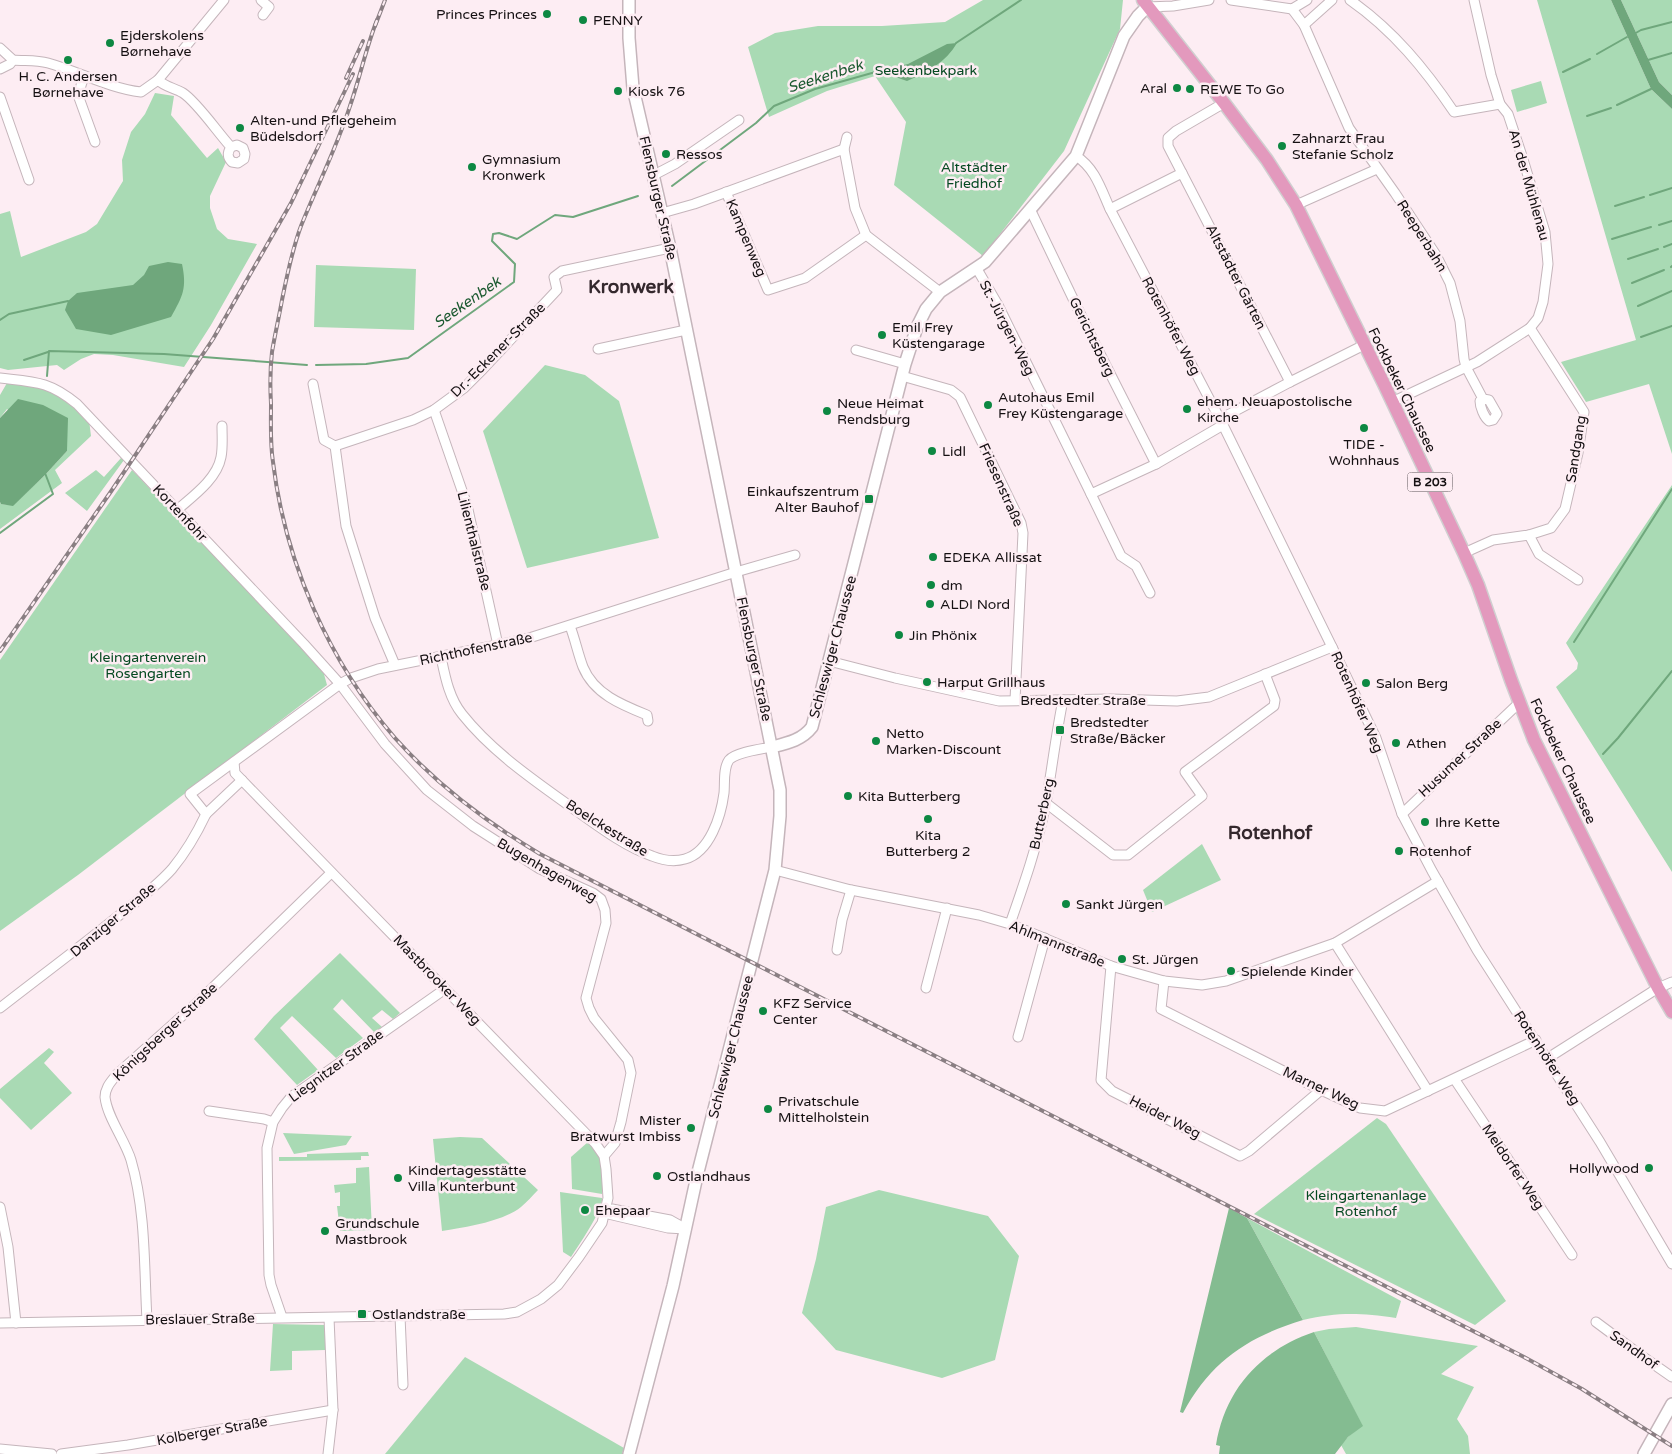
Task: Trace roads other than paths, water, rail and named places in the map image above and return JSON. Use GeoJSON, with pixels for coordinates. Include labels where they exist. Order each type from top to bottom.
{"type":"FeatureCollection","features":[{"type":"Feature","properties":{"kind":"main road","name":"Flensburger Straße"},"geometry":{"type":"LineString","coordinates":[[629,0],[629,38],[634,88],[670,248],[772,747]]}},
{"type":"Feature","properties":{"kind":"main road","name":"Fockbeker Chaussee"},"geometry":{"type":"LineString","coordinates":[[1145,3],[1267,160],[1296,205],[1464,553],[1478,585],[1519,704],[1538,749],[1658,988],[1672,1012]]}},
{"type":"Feature","properties":{"kind":"main road","name":"Schleswiger Chaussee"},"geometry":{"type":"LineString","coordinates":[[629,1454],[673,1286],[697,1176],[775,870],[780,816],[780,790],[772,747],[796,740],[812,727],[916,327],[926,309],[940,292],[977,269],[998,248],[1076,156],[1124,36],[1145,3]]}},
{"type":"Feature","properties":{"kind":"main road"},"geometry":{"type":"LineString","coordinates":[[1644,1454],[1672,1404]]}},
{"type":"Feature","properties":{"kind":"street"},"geometry":{"type":"LineString","coordinates":[[0,48],[14,60],[48,64],[129,91],[141,92],[158,80],[224,0]]}},
{"type":"Feature","properties":{"kind":"street"},"geometry":{"type":"LineString","coordinates":[[261,0],[269,7],[263,15]]}},
{"type":"Feature","properties":{"kind":"street"},"geometry":{"type":"LineString","coordinates":[[1145,3],[1172,6],[1209,0]]}},
{"type":"Feature","properties":{"kind":"street"},"geometry":{"type":"LineString","coordinates":[[1231,0],[1292,9],[1307,0]]}},
{"type":"Feature","properties":{"kind":"street"},"geometry":{"type":"LineString","coordinates":[[1304,25],[1332,0]]}},
{"type":"Feature","properties":{"kind":"street"},"geometry":{"type":"LineString","coordinates":[[1350,0],[1366,11],[1406,48],[1454,112],[1500,104]]}},
{"type":"Feature","properties":{"kind":"street","name":"An der Mühlenau"},"geometry":{"type":"LineString","coordinates":[[1392,402],[1477,362],[1530,328],[1538,318],[1543,302],[1548,264],[1545,232],[1508,114],[1500,104],[1484,49],[1474,0]]}},
{"type":"Feature","properties":{"kind":"street","name":"Reeperbahn"},"geometry":{"type":"LineString","coordinates":[[1292,9],[1304,25],[1349,128],[1436,255],[1450,283],[1460,320],[1466,367]]}},
{"type":"Feature","properties":{"kind":"street"},"geometry":{"type":"LineString","coordinates":[[0,69],[14,60]]}},
{"type":"Feature","properties":{"kind":"street"},"geometry":{"type":"LineString","coordinates":[[84,76],[78,95],[95,142]]}},
{"type":"Feature","properties":{"kind":"street"},"geometry":{"type":"LineString","coordinates":[[158,80],[163,85],[182,92],[190,99],[231,147]]}},
{"type":"Feature","properties":{"kind":"street"},"geometry":{"type":"LineString","coordinates":[[0,97],[29,180]]}},
{"type":"Feature","properties":{"kind":"street","name":"Altstädter Gärten"},"geometry":{"type":"LineString","coordinates":[[1224,103],[1176,131],[1168,138],[1168,146],[1290,382]]}},
{"type":"Feature","properties":{"kind":"street"},"geometry":{"type":"LineString","coordinates":[[654,175],[675,164],[739,120]]}},
{"type":"Feature","properties":{"kind":"street"},"geometry":{"type":"LineString","coordinates":[[847,137],[844,149],[855,208],[866,235],[940,292]]}},
{"type":"Feature","properties":{"kind":"street"},"geometry":{"type":"LineString","coordinates":[[662,213],[844,149]]}},
{"type":"Feature","properties":{"kind":"street","name":"Rotenhöfer Weg"},"geometry":{"type":"LineString","coordinates":[[1076,156],[1084,162],[1095,176],[1110,209],[1221,422],[1376,738],[1402,814],[1438,881],[1477,950],[1548,1058],[1672,1264]]}},
{"type":"Feature","properties":{"kind":"street"},"geometry":{"type":"LineString","coordinates":[[1296,205],[1377,168]]}},
{"type":"Feature","properties":{"kind":"street"},"geometry":{"type":"LineString","coordinates":[[1110,209],[1182,173]]}},
{"type":"Feature","properties":{"kind":"street","name":"Kampenweg"},"geometry":{"type":"LineString","coordinates":[[726,192],[768,290],[805,278],[866,235]]}},
{"type":"Feature","properties":{"kind":"street","name":"Gerichtsberg"},"geometry":{"type":"LineString","coordinates":[[1030,209],[1089,332],[1156,464]]}},
{"type":"Feature","properties":{"kind":"street","name":"Dr.-Eckener-Straße"},"geometry":{"type":"LineString","coordinates":[[335,446],[413,420],[434,410],[464,388],[556,290],[554,277],[562,271],[670,248]]}},
{"type":"Feature","properties":{"kind":"street","name":"St.-Jürgen-Weg"},"geometry":{"type":"LineString","coordinates":[[977,269],[998,305],[1121,556],[1136,566],[1150,593]]}},
{"type":"Feature","properties":{"kind":"street","name":"Sandgang"},"geometry":{"type":"LineString","coordinates":[[1464,553],[1493,540],[1529,535],[1551,528],[1565,509],[1578,453],[1584,412],[1530,328]]}},
{"type":"Feature","properties":{"kind":"street"},"geometry":{"type":"LineString","coordinates":[[598,349],[686,330]]}},
{"type":"Feature","properties":{"kind":"street"},"geometry":{"type":"LineString","coordinates":[[1091,494],[1156,464],[1221,422],[1290,382],[1364,345]]}},
{"type":"Feature","properties":{"kind":"street"},"geometry":{"type":"LineString","coordinates":[[856,350],[905,364]]}},
{"type":"Feature","properties":{"kind":"street"},"geometry":{"type":"LineString","coordinates":[[1466,367],[1483,399]]}},
{"type":"Feature","properties":{"kind":"street","name":"Friesenstraße"},"geometry":{"type":"LineString","coordinates":[[902,376],[951,390],[960,397],[1020,523],[1023,533],[1015,700]]}},
{"type":"Feature","properties":{"kind":"street","name":"Kortenfohr"},"geometry":{"type":"LineString","coordinates":[[0,378],[41,383],[65,394],[77,404],[340,684]]}},
{"type":"Feature","properties":{"kind":"street"},"geometry":{"type":"LineString","coordinates":[[313,384],[324,440],[335,446],[346,526],[375,618],[395,665]]}},
{"type":"Feature","properties":{"kind":"street","name":"Lilienthalstraße"},"geometry":{"type":"LineString","coordinates":[[434,410],[467,505],[498,645]]}},
{"type":"Feature","properties":{"kind":"street"},"geometry":{"type":"LineString","coordinates":[[177,510],[207,483],[215,472],[221,457],[222,426]]}},
{"type":"Feature","properties":{"kind":"street"},"geometry":{"type":"LineString","coordinates":[[1529,535],[1539,554],[1578,580]]}},
{"type":"Feature","properties":{"kind":"street"},"geometry":{"type":"LineString","coordinates":[[736,572],[795,555]]}},
{"type":"Feature","properties":{"kind":"street","name":"Richthofenstraße"},"geometry":{"type":"LineString","coordinates":[[234,762],[340,684],[361,674],[395,665],[526,639],[736,572]]}},
{"type":"Feature","properties":{"kind":"street"},"geometry":{"type":"LineString","coordinates":[[570,626],[583,668],[593,683],[612,699],[647,715],[648,721]]}},
{"type":"Feature","properties":{"kind":"street","name":"Bredstedter Straße"},"geometry":{"type":"LineString","coordinates":[[829,661],[989,700],[1185,700],[1209,697],[1332,648]]}},
{"type":"Feature","properties":{"kind":"street","name":"Boelckestraße"},"geometry":{"type":"LineString","coordinates":[[442,657],[444,673],[450,692],[460,712],[491,746],[597,825],[653,857],[676,860],[696,855],[705,845],[717,819],[722,803],[729,760],[735,755],[772,747]]}},
{"type":"Feature","properties":{"kind":"street"},"geometry":{"type":"LineString","coordinates":[[1046,803],[1113,855],[1128,855],[1202,796],[1185,772],[1274,706],[1275,700],[1266,674]]}},
{"type":"Feature","properties":{"kind":"street","name":"Bugenhagenweg"},"geometry":{"type":"LineString","coordinates":[[340,684],[385,744],[428,790],[473,826],[540,869],[593,893],[600,899],[606,910],[606,923],[586,998],[594,1018],[628,1060],[631,1072],[616,1143],[604,1156]]}},
{"type":"Feature","properties":{"kind":"street","name":"Butterberg"},"geometry":{"type":"LineString","coordinates":[[1010,924],[1027,875],[1046,803],[1063,700]]}},
{"type":"Feature","properties":{"kind":"street","name":"Husumer Straße"},"geometry":{"type":"LineString","coordinates":[[1402,814],[1519,704]]}},
{"type":"Feature","properties":{"kind":"street"},"geometry":{"type":"LineString","coordinates":[[206,814],[190,794],[234,762]]}},
{"type":"Feature","properties":{"kind":"street","name":"Mastbrooker Weg"},"geometry":{"type":"LineString","coordinates":[[234,762],[235,773],[589,1137],[604,1156]]}},
{"type":"Feature","properties":{"kind":"street","name":"Danziger Straße"},"geometry":{"type":"LineString","coordinates":[[0,1008],[124,912],[162,878],[172,868],[194,838],[206,814],[242,780]]}},
{"type":"Feature","properties":{"kind":"street","name":"Ahlmannstraße"},"geometry":{"type":"LineString","coordinates":[[775,870],[850,890],[980,915],[1010,924],[1111,966],[1164,981],[1202,985],[1226,981],[1335,943],[1438,881]]}},
{"type":"Feature","properties":{"kind":"street","name":"Königsberger Straße"},"geometry":{"type":"LineString","coordinates":[[147,1320],[139,1196],[131,1160],[123,1139],[108,1110],[105,1095],[108,1085],[117,1074],[200,1000],[331,873]]}},
{"type":"Feature","properties":{"kind":"street"},"geometry":{"type":"LineString","coordinates":[[837,950],[850,890]]}},
{"type":"Feature","properties":{"kind":"street"},"geometry":{"type":"LineString","coordinates":[[926,988],[947,908]]}},
{"type":"Feature","properties":{"kind":"street"},"geometry":{"type":"LineString","coordinates":[[1018,1038],[1045,938]]}},
{"type":"Feature","properties":{"kind":"street"},"geometry":{"type":"LineString","coordinates":[[1335,943],[1428,1091]]}},
{"type":"Feature","properties":{"kind":"street","name":"Heider Weg"},"geometry":{"type":"LineString","coordinates":[[1111,966],[1102,1080],[1112,1091],[1240,1156],[1321,1090]]}},
{"type":"Feature","properties":{"kind":"street","name":"Marner Weg"},"geometry":{"type":"LineString","coordinates":[[1164,981],[1161,1009],[1360,1108],[1386,1111],[1455,1080],[1536,1040]]}},
{"type":"Feature","properties":{"kind":"street"},"geometry":{"type":"LineString","coordinates":[[1548,1058],[1658,988],[1672,982]]}},
{"type":"Feature","properties":{"kind":"street","name":"Liegnitzer Straße"},"geometry":{"type":"LineString","coordinates":[[282,1317],[271,1285],[268,1258],[267,1148],[273,1122],[291,1097],[445,989]]}},
{"type":"Feature","properties":{"kind":"street","name":"Meldorfer Weg"},"geometry":{"type":"LineString","coordinates":[[1455,1080],[1572,1255]]}},
{"type":"Feature","properties":{"kind":"street"},"geometry":{"type":"LineString","coordinates":[[209,1111],[273,1122]]}},
{"type":"Feature","properties":{"kind":"street"},"geometry":{"type":"LineString","coordinates":[[403,1385],[400,1316],[473,1316],[517,1312],[541,1299],[558,1285],[602,1223],[608,1198],[604,1156]]}},
{"type":"Feature","properties":{"kind":"street"},"geometry":{"type":"LineString","coordinates":[[0,1207],[8,1247],[16,1323]]}},
{"type":"Feature","properties":{"kind":"street"},"geometry":{"type":"LineString","coordinates":[[604,1213],[668,1228],[686,1229]]}},
{"type":"Feature","properties":{"kind":"street","name":"Breslauer Straße"},"geometry":{"type":"LineString","coordinates":[[0,1323],[400,1316]]}},
{"type":"Feature","properties":{"kind":"street"},"geometry":{"type":"LineString","coordinates":[[328,1454],[333,1410],[329,1318]]}},
{"type":"Feature","properties":{"kind":"street","name":"Sandhof"},"geometry":{"type":"LineString","coordinates":[[1596,1322],[1672,1377]]}},
{"type":"Feature","properties":{"kind":"street","name":"Kolberger Straße"},"geometry":{"type":"LineString","coordinates":[[61,1454],[129,1450],[333,1410]]}},
{"type":"Feature","properties":{"kind":"street"},"geometry":{"type":"LineString","coordinates":[[0,1449],[52,1454]]}},
{"type":"Feature","properties":{"kind":"waterway","name":"Seekenbek"},"geometry":{"type":"LineString","coordinates":[[956,43],[1021,0]]}},
{"type":"Feature","properties":{"kind":"waterway"},"geometry":{"type":"LineString","coordinates":[[1634,34],[1641,30],[1672,22]]}},
{"type":"Feature","properties":{"kind":"waterway"},"geometry":{"type":"LineString","coordinates":[[1597,54],[1627,37]]}},
{"type":"Feature","properties":{"kind":"waterway"},"geometry":{"type":"LineString","coordinates":[[1648,60],[1672,53]]}},
{"type":"Feature","properties":{"kind":"waterway"},"geometry":{"type":"LineString","coordinates":[[1563,72],[1590,59]]}},
{"type":"Feature","properties":{"kind":"waterway","name":"Seekenbek"},"geometry":{"type":"LineString","coordinates":[[672,186],[756,123],[774,106],[815,89],[879,71]]}},
{"type":"Feature","properties":{"kind":"waterway"},"geometry":{"type":"LineString","coordinates":[[1617,105],[1651,89]]}},
{"type":"Feature","properties":{"kind":"waterway"},"geometry":{"type":"LineString","coordinates":[[1587,116],[1611,108]]}},
{"type":"Feature","properties":{"kind":"waterway"},"geometry":{"type":"LineString","coordinates":[[1650,195],[1672,188]]}},
{"type":"Feature","properties":{"kind":"waterway","name":"Seekenbek"},"geometry":{"type":"LineString","coordinates":[[316,365],[366,364],[408,358],[514,282],[515,264],[492,241],[493,234],[499,233],[517,239],[555,215],[573,217],[638,196]]}},
{"type":"Feature","properties":{"kind":"waterway"},"geometry":{"type":"LineString","coordinates":[[1615,206],[1644,197]]}},
{"type":"Feature","properties":{"kind":"waterway"},"geometry":{"type":"LineString","coordinates":[[1659,225],[1672,221]]}},
{"type":"Feature","properties":{"kind":"waterway"},"geometry":{"type":"LineString","coordinates":[[1612,239],[1651,227]]}},
{"type":"Feature","properties":{"kind":"waterway"},"geometry":{"type":"LineString","coordinates":[[1664,247],[1672,244]]}},
{"type":"Feature","properties":{"kind":"waterway"},"geometry":{"type":"LineString","coordinates":[[1628,259],[1658,249]]}},
{"type":"Feature","properties":{"kind":"waterway"},"geometry":{"type":"LineString","coordinates":[[1632,283],[1664,270]]}},
{"type":"Feature","properties":{"kind":"waterway"},"geometry":{"type":"LineString","coordinates":[[1638,306],[1672,291]]}},
{"type":"Feature","properties":{"kind":"waterway"},"geometry":{"type":"LineString","coordinates":[[0,320],[9,314],[68,301]]}},
{"type":"Feature","properties":{"kind":"waterway"},"geometry":{"type":"LineString","coordinates":[[1641,337],[1672,326]]}},
{"type":"Feature","properties":{"kind":"waterway","name":"Seekenbek"},"geometry":{"type":"LineString","coordinates":[[47,376],[49,351],[164,354],[307,365]]}},
{"type":"Feature","properties":{"kind":"waterway"},"geometry":{"type":"LineString","coordinates":[[24,360],[48,352]]}},
{"type":"Feature","properties":{"kind":"waterway","name":"Seekenbek"},"geometry":{"type":"LineString","coordinates":[[0,533],[53,494],[45,473]]}},
{"type":"Feature","properties":{"kind":"waterway"},"geometry":{"type":"LineString","coordinates":[[1574,642],[1672,489]]}},
{"type":"Feature","properties":{"kind":"waterway"},"geometry":{"type":"LineString","coordinates":[[1603,754],[1672,671]]}},
{"type":"Feature","properties":{"kind":"railway"},"geometry":{"type":"LineString","coordinates":[[375,26],[385,0]]}},
{"type":"Feature","properties":{"kind":"railway"},"geometry":{"type":"LineString","coordinates":[[377,20],[345,121],[301,226],[290,263],[272,352],[270,378],[271,440],[279,499],[299,573],[331,644],[350,677],[371,708],[395,738],[463,802],[500,829],[540,854],[1524,1357],[1582,1389],[1672,1446]]}},
{"type":"Feature","properties":{"kind":"railway"},"geometry":{"type":"LineString","coordinates":[[346,78],[363,41]]}},
{"type":"Feature","properties":{"kind":"railway"},"geometry":{"type":"LineString","coordinates":[[0,651],[112,490],[213,339],[291,203],[353,74]]}},
{"type":"Feature","properties":{"kind":"place","name":"Princes Princes"},"geometry":{"type":"Point","coordinates":[547,14]}},
{"type":"Feature","properties":{"kind":"place","name":"PENNY"},"geometry":{"type":"Point","coordinates":[583,20]}},
{"type":"Feature","properties":{"kind":"place","name":"Ejderskolens Børnehave"},"geometry":{"type":"Point","coordinates":[110,43]}},
{"type":"Feature","properties":{"kind":"place","name":"H. C. Andersen Børnehave"},"geometry":{"type":"Point","coordinates":[68,60]}},
{"type":"Feature","properties":{"kind":"place","name":"Aral"},"geometry":{"type":"Point","coordinates":[1177,88]}},
{"type":"Feature","properties":{"kind":"place","name":"REWE To Go"},"geometry":{"type":"Point","coordinates":[1190,89]}},
{"type":"Feature","properties":{"kind":"place","name":"Kiosk 76"},"geometry":{"type":"Point","coordinates":[618,91]}},
{"type":"Feature","properties":{"kind":"place","name":"Alten-und Pflegeheim Büdelsdorf"},"geometry":{"type":"Point","coordinates":[240,128]}},
{"type":"Feature","properties":{"kind":"place","name":"Zahnarzt Frau Stefanie Scholz"},"geometry":{"type":"Point","coordinates":[1282,146]}},
{"type":"Feature","properties":{"kind":"place","name":"Ressos"},"geometry":{"type":"Point","coordinates":[666,154]}},
{"type":"Feature","properties":{"kind":"place","name":"Gymnasium Kronwerk"},"geometry":{"type":"Point","coordinates":[472,167]}},
{"type":"Feature","properties":{"kind":"place","name":"Emil Frey Küstengarage"},"geometry":{"type":"Point","coordinates":[882,335]}},
{"type":"Feature","properties":{"kind":"place","name":"Autohaus Emil Frey Küstengarage"},"geometry":{"type":"Point","coordinates":[988,405]}},
{"type":"Feature","properties":{"kind":"place","name":"ehem. Neuapostolische Kirche"},"geometry":{"type":"Point","coordinates":[1187,409]}},
{"type":"Feature","properties":{"kind":"place","name":"Neue Heimat Rendsburg"},"geometry":{"type":"Point","coordinates":[827,411]}},
{"type":"Feature","properties":{"kind":"place","name":"TIDE - Wohnhaus"},"geometry":{"type":"Point","coordinates":[1364,428]}},
{"type":"Feature","properties":{"kind":"place","name":"Lidl"},"geometry":{"type":"Point","coordinates":[932,451]}},
{"type":"Feature","properties":{"kind":"place","name":"Einkaufszentrum Alter Bauhof"},"geometry":{"type":"Point","coordinates":[869,499]}},
{"type":"Feature","properties":{"kind":"place","name":"EDEKA Allissat"},"geometry":{"type":"Point","coordinates":[933,557]}},
{"type":"Feature","properties":{"kind":"place","name":"dm"},"geometry":{"type":"Point","coordinates":[931,585]}},
{"type":"Feature","properties":{"kind":"place","name":"ALDI Nord"},"geometry":{"type":"Point","coordinates":[930,604]}},
{"type":"Feature","properties":{"kind":"place","name":"Jin Phönix"},"geometry":{"type":"Point","coordinates":[899,635]}},
{"type":"Feature","properties":{"kind":"place","name":"Harput Grillhaus"},"geometry":{"type":"Point","coordinates":[927,682]}},
{"type":"Feature","properties":{"kind":"place","name":"Salon Berg"},"geometry":{"type":"Point","coordinates":[1366,683]}},
{"type":"Feature","properties":{"kind":"place","name":"Bredstedter Straße/Bäcker"},"geometry":{"type":"Point","coordinates":[1060,730]}},
{"type":"Feature","properties":{"kind":"place","name":"Netto Marken-Discount"},"geometry":{"type":"Point","coordinates":[876,741]}},
{"type":"Feature","properties":{"kind":"place","name":"Athen"},"geometry":{"type":"Point","coordinates":[1396,743]}},
{"type":"Feature","properties":{"kind":"place","name":"Kita Butterberg"},"geometry":{"type":"Point","coordinates":[848,796]}},
{"type":"Feature","properties":{"kind":"place","name":"Kita Butterberg 2"},"geometry":{"type":"Point","coordinates":[928,819]}},
{"type":"Feature","properties":{"kind":"place","name":"Ihre Kette"},"geometry":{"type":"Point","coordinates":[1425,822]}},
{"type":"Feature","properties":{"kind":"place","name":"Rotenhof"},"geometry":{"type":"Point","coordinates":[1399,851]}},
{"type":"Feature","properties":{"kind":"place","name":"Sankt Jürgen"},"geometry":{"type":"Point","coordinates":[1066,904]}},
{"type":"Feature","properties":{"kind":"place","name":"St. Jürgen"},"geometry":{"type":"Point","coordinates":[1122,959]}},
{"type":"Feature","properties":{"kind":"place","name":"Spielende Kinder"},"geometry":{"type":"Point","coordinates":[1231,971]}},
{"type":"Feature","properties":{"kind":"place","name":"KFZ Service Center"},"geometry":{"type":"Point","coordinates":[763,1011]}},
{"type":"Feature","properties":{"kind":"place","name":"Privatschule Mittelholstein"},"geometry":{"type":"Point","coordinates":[768,1109]}},
{"type":"Feature","properties":{"kind":"place","name":"Mister Bratwurst Imbiss"},"geometry":{"type":"Point","coordinates":[691,1128]}},
{"type":"Feature","properties":{"kind":"place","name":"Hollywood"},"geometry":{"type":"Point","coordinates":[1649,1168]}},
{"type":"Feature","properties":{"kind":"place","name":"Ostlandhaus"},"geometry":{"type":"Point","coordinates":[657,1176]}},
{"type":"Feature","properties":{"kind":"place","name":"Kindertagesstätte Villa Kunterbunt"},"geometry":{"type":"Point","coordinates":[398,1178]}},
{"type":"Feature","properties":{"kind":"place","name":"Ehepaar"},"geometry":{"type":"Point","coordinates":[585,1210]}},
{"type":"Feature","properties":{"kind":"place","name":"Grundschule Mastbrook"},"geometry":{"type":"Point","coordinates":[325,1231]}},
{"type":"Feature","properties":{"kind":"place","name":"Ostlandstraße"},"geometry":{"type":"Point","coordinates":[362,1314]}},
{"type":"Feature","properties":{"kind":"district","name":"Kronwerk"},"geometry":{"type":"Point","coordinates":[631,287]}},
{"type":"Feature","properties":{"kind":"district","name":"Rotenhof"},"geometry":{"type":"Point","coordinates":[1270,833]}},
{"type":"Feature","properties":{"kind":"park label","name":"Seekenbekpark"},"geometry":{"type":"Point","coordinates":[926,70]}},
{"type":"Feature","properties":{"kind":"park label","name":"Altstädter Friedhof"},"geometry":{"type":"Point","coordinates":[974,176]}},
{"type":"Feature","properties":{"kind":"park label","name":"Kleingartenverein Rosengarten"},"geometry":{"type":"Point","coordinates":[148,666]}},
{"type":"Feature","properties":{"kind":"park label","name":"Kleingartenanlage Rotenhof"},"geometry":{"type":"Point","coordinates":[1366,1204]}}]}
